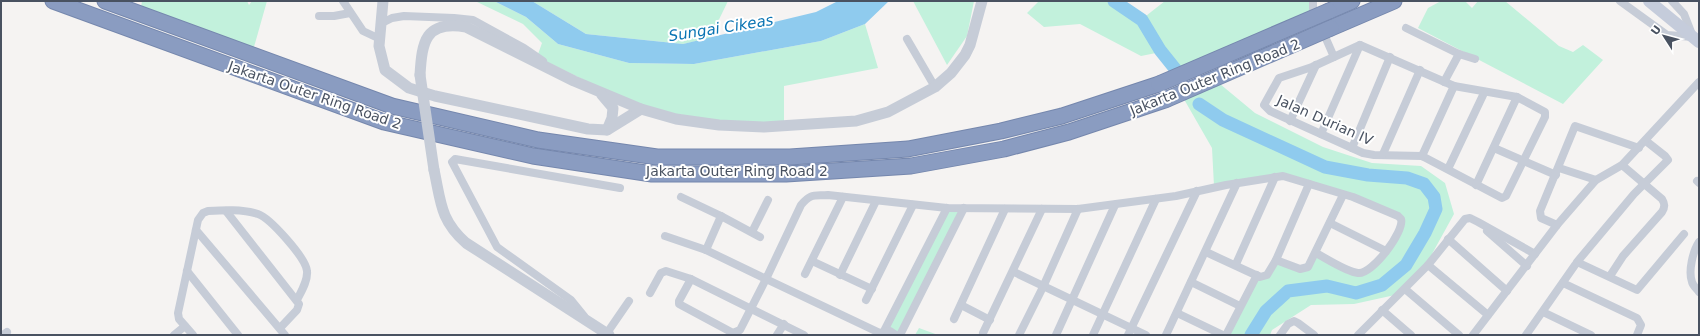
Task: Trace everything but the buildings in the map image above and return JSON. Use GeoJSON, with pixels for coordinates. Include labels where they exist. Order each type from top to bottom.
{"type":"FeatureCollection","features":[{"type":"Feature","properties":{"kind":"highway","name":"Jakarta Outer Ring Road 2"},"geometry":{"type":"LineString","coordinates":[[54,1],[384,122],[533,156],[652,174],[786,174],[911,166],[1010,147],[1069,132],[1165,100],[1394,1]]}},
{"type":"Feature","properties":{"kind":"highway","name":"Jakarta Outer Ring Road 2"},"geometry":{"type":"LineString","coordinates":[[105,1],[392,106],[538,140],[657,157],[790,157],[908,148],[1001,131],[1056,118],[1159,84],[1352,1]]}},
{"type":"Feature","properties":{"kind":"main road"},"geometry":{"type":"LineString","coordinates":[[1649,1],[1696,39]]}},
{"type":"Feature","properties":{"kind":"street"},"geometry":{"type":"LineString","coordinates":[[343,1],[350,14],[363,31],[380,39]]}},
{"type":"Feature","properties":{"kind":"street"},"geometry":{"type":"LineString","coordinates":[[383,1],[379,46],[385,70],[409,88],[588,129],[607,130],[641,109]]}},
{"type":"Feature","properties":{"kind":"street"},"geometry":{"type":"LineString","coordinates":[[629,301],[608,334],[466,243],[457,234],[443,215],[434,170],[420,75],[422,48],[427,37],[439,28],[455,25],[472,30],[599,92],[641,109],[676,119],[742,127],[845,123],[888,112],[935,87],[951,73],[965,55],[970,45],[982,1]]}},
{"type":"Feature","properties":{"kind":"street"},"geometry":{"type":"LineString","coordinates":[[1313,1],[1312,9],[1334,57]]}},
{"type":"Feature","properties":{"kind":"street"},"geometry":{"type":"LineString","coordinates":[[1620,1],[1667,35],[1696,39]]}},
{"type":"Feature","properties":{"kind":"street"},"geometry":{"type":"LineString","coordinates":[[1672,1],[1684,14],[1696,39]]}},
{"type":"Feature","properties":{"kind":"street"},"geometry":{"type":"LineString","coordinates":[[319,16],[350,14]]}},
{"type":"Feature","properties":{"kind":"street"},"geometry":{"type":"LineString","coordinates":[[382,24],[392,18],[404,16],[473,20],[524,48],[574,81]]}},
{"type":"Feature","properties":{"kind":"street"},"geometry":{"type":"LineString","coordinates":[[1406,28],[1459,54],[1475,59]]}},
{"type":"Feature","properties":{"kind":"street"},"geometry":{"type":"LineString","coordinates":[[907,40],[935,87]]}},
{"type":"Feature","properties":{"kind":"street"},"geometry":{"type":"LineString","coordinates":[[1321,134],[1360,45],[1454,86],[1484,93],[1517,97],[1542,110],[1546,113],[1545,117],[1523,161]]}},
{"type":"Feature","properties":{"kind":"street","name":"Jalan Durian IV"},"geometry":{"type":"LineString","coordinates":[[1360,45],[1316,65],[1278,78],[1264,104],[1270,111],[1352,148],[1374,155],[1422,156],[1502,198],[1507,194],[1523,161]]}},
{"type":"Feature","properties":{"kind":"street"},"geometry":{"type":"LineString","coordinates":[[1444,82],[1459,54]]}},
{"type":"Feature","properties":{"kind":"street"},"geometry":{"type":"LineString","coordinates":[[1352,148],[1390,57]]}},
{"type":"Feature","properties":{"kind":"street"},"geometry":{"type":"LineString","coordinates":[[1290,121],[1316,65]]}},
{"type":"Feature","properties":{"kind":"street"},"geometry":{"type":"LineString","coordinates":[[1383,154],[1420,70]]}},
{"type":"Feature","properties":{"kind":"street"},"geometry":{"type":"LineString","coordinates":[[1473,335],[1557,225],[1596,180],[1622,166],[1699,82]]}},
{"type":"Feature","properties":{"kind":"street"},"geometry":{"type":"LineString","coordinates":[[1422,156],[1454,86]]}},
{"type":"Feature","properties":{"kind":"street"},"geometry":{"type":"LineString","coordinates":[[599,92],[609,101],[613,108],[612,118],[607,130]]}},
{"type":"Feature","properties":{"kind":"street"},"geometry":{"type":"LineString","coordinates":[[1448,169],[1484,93]]}},
{"type":"Feature","properties":{"kind":"street"},"geometry":{"type":"LineString","coordinates":[[1476,185],[1517,97]]}},
{"type":"Feature","properties":{"kind":"street"},"geometry":{"type":"LineString","coordinates":[[1557,225],[1541,218],[1539,214],[1575,126],[1639,148]]}},
{"type":"Feature","properties":{"kind":"street"},"geometry":{"type":"LineString","coordinates":[[1646,141],[1668,160],[1644,183],[1577,262],[1610,276],[1637,290],[1684,234]]}},
{"type":"Feature","properties":{"kind":"street"},"geometry":{"type":"LineString","coordinates":[[1494,148],[1523,161],[1557,172],[1596,180]]}},
{"type":"Feature","properties":{"kind":"street"},"geometry":{"type":"LineString","coordinates":[[589,322],[571,300],[497,247],[452,162],[455,159],[620,188]]}},
{"type":"Feature","properties":{"kind":"street"},"geometry":{"type":"LineString","coordinates":[[1610,276],[1624,256],[1653,224],[1664,208],[1662,199],[1622,166]]}},
{"type":"Feature","properties":{"kind":"street"},"geometry":{"type":"LineString","coordinates":[[1236,264],[1275,176]]}},
{"type":"Feature","properties":{"kind":"street"},"geometry":{"type":"LineString","coordinates":[[691,279],[679,301],[679,304],[721,331],[733,333],[738,332],[752,309],[805,200],[812,195],[947,208],[1078,209],[1156,199],[1275,176],[1288,177],[1353,197],[1376,206],[1401,219],[1401,228],[1386,251],[1369,270],[1358,273],[1316,253]]}},
{"type":"Feature","properties":{"kind":"street"},"geometry":{"type":"LineString","coordinates":[[1166,335],[1237,183]]}},
{"type":"Feature","properties":{"kind":"street"},"geometry":{"type":"LineString","coordinates":[[1206,252],[1236,264],[1262,277],[1267,275],[1276,260],[1309,184]]}},
{"type":"Feature","properties":{"kind":"street"},"geometry":{"type":"LineString","coordinates":[[1129,332],[1197,191]]}},
{"type":"Feature","properties":{"kind":"street"},"geometry":{"type":"LineString","coordinates":[[1276,260],[1304,270],[1309,266],[1343,195]]}},
{"type":"Feature","properties":{"kind":"street"},"geometry":{"type":"LineString","coordinates":[[681,197],[760,237]]}},
{"type":"Feature","properties":{"kind":"street"},"geometry":{"type":"LineString","coordinates":[[805,274],[843,197]]}},
{"type":"Feature","properties":{"kind":"street"},"geometry":{"type":"LineString","coordinates":[[1093,335],[1156,199]]}},
{"type":"Feature","properties":{"kind":"street"},"geometry":{"type":"LineString","coordinates":[[752,232],[768,200]]}},
{"type":"Feature","properties":{"kind":"street"},"geometry":{"type":"LineString","coordinates":[[840,274],[876,201]]}},
{"type":"Feature","properties":{"kind":"street"},"geometry":{"type":"LineString","coordinates":[[866,300],[913,205]]}},
{"type":"Feature","properties":{"kind":"street"},"geometry":{"type":"LineString","coordinates":[[1056,335],[1073,301],[1115,205]]}},
{"type":"Feature","properties":{"kind":"street"},"geometry":{"type":"LineString","coordinates":[[881,333],[947,208]]}},
{"type":"Feature","properties":{"kind":"street"},"geometry":{"type":"LineString","coordinates":[[900,335],[964,208]]}},
{"type":"Feature","properties":{"kind":"street"},"geometry":{"type":"LineString","coordinates":[[954,319],[1005,209]]}},
{"type":"Feature","properties":{"kind":"street"},"geometry":{"type":"LineString","coordinates":[[984,333],[1014,272],[1042,209]]}},
{"type":"Feature","properties":{"kind":"street"},"geometry":{"type":"LineString","coordinates":[[1019,335],[1078,209]]}},
{"type":"Feature","properties":{"kind":"street"},"geometry":{"type":"LineString","coordinates":[[193,335],[179,319],[178,313],[198,220],[203,213],[208,210],[242,211],[262,215],[275,227],[299,255],[307,272],[297,300]]}},
{"type":"Feature","properties":{"kind":"street"},"geometry":{"type":"LineString","coordinates":[[226,211],[297,300],[299,307],[280,328]]}},
{"type":"Feature","properties":{"kind":"street"},"geometry":{"type":"LineString","coordinates":[[706,250],[721,216]]}},
{"type":"Feature","properties":{"kind":"street"},"geometry":{"type":"LineString","coordinates":[[1358,335],[1428,265],[1465,219],[1470,218],[1478,222],[1535,254]]}},
{"type":"Feature","properties":{"kind":"street"},"geometry":{"type":"LineString","coordinates":[[1478,222],[1526,266]]}},
{"type":"Feature","properties":{"kind":"street"},"geometry":{"type":"LineString","coordinates":[[1330,223],[1386,251]]}},
{"type":"Feature","properties":{"kind":"street"},"geometry":{"type":"LineString","coordinates":[[196,230],[285,335]]}},
{"type":"Feature","properties":{"kind":"street"},"geometry":{"type":"LineString","coordinates":[[665,236],[706,250],[881,333],[890,331],[896,335]]}},
{"type":"Feature","properties":{"kind":"street"},"geometry":{"type":"LineString","coordinates":[[1448,240],[1507,291]]}},
{"type":"Feature","properties":{"kind":"street"},"geometry":{"type":"LineString","coordinates":[[1699,242],[1691,275],[1693,284],[1699,292]]}},
{"type":"Feature","properties":{"kind":"street"},"geometry":{"type":"LineString","coordinates":[[812,261],[872,289]]}},
{"type":"Feature","properties":{"kind":"street"},"geometry":{"type":"LineString","coordinates":[[1428,265],[1488,315]]}},
{"type":"Feature","properties":{"kind":"street"},"geometry":{"type":"LineString","coordinates":[[1526,335],[1575,265]]}},
{"type":"Feature","properties":{"kind":"street"},"geometry":{"type":"LineString","coordinates":[[187,271],[238,335]]}},
{"type":"Feature","properties":{"kind":"street"},"geometry":{"type":"LineString","coordinates":[[650,293],[664,271],[691,279],[804,335]]}},
{"type":"Feature","properties":{"kind":"street"},"geometry":{"type":"LineString","coordinates":[[1014,272],[1103,315],[1129,332],[1146,335]]}},
{"type":"Feature","properties":{"kind":"street"},"geometry":{"type":"LineString","coordinates":[[1226,335],[1257,275]]}},
{"type":"Feature","properties":{"kind":"street"},"geometry":{"type":"LineString","coordinates":[[1191,282],[1240,306]]}},
{"type":"Feature","properties":{"kind":"street"},"geometry":{"type":"LineString","coordinates":[[1563,283],[1637,318],[1641,322],[1638,335]]}},
{"type":"Feature","properties":{"kind":"street"},"geometry":{"type":"LineString","coordinates":[[1405,289],[1459,335]]}},
{"type":"Feature","properties":{"kind":"street"},"geometry":{"type":"LineString","coordinates":[[961,305],[990,320]]}},
{"type":"Feature","properties":{"kind":"street"},"geometry":{"type":"LineString","coordinates":[[1382,310],[1411,335]]}},
{"type":"Feature","properties":{"kind":"street"},"geometry":{"type":"LineString","coordinates":[[1543,312],[1591,335]]}},
{"type":"Feature","properties":{"kind":"street"},"geometry":{"type":"LineString","coordinates":[[1177,313],[1223,335]]}},
{"type":"Feature","properties":{"kind":"street"},"geometry":{"type":"LineString","coordinates":[[1280,335],[1288,324],[1294,321],[1314,335]]}},
{"type":"Feature","properties":{"kind":"street"},"geometry":{"type":"LineString","coordinates":[[777,335],[784,324]]}},
{"type":"Feature","properties":{"kind":"street"},"geometry":{"type":"LineString","coordinates":[[174,335],[185,326]]}},
{"type":"Feature","properties":{"kind":"green space"},"geometry":{"type":"Polygon","coordinates":[[[142,1],[247,1],[249,5],[252,1],[267,1],[252,54],[140,13],[142,1]]]}},
{"type":"Feature","properties":{"kind":"green space"},"geometry":{"type":"Polygon","coordinates":[[[475,1],[494,1],[526,17],[558,44],[629,63],[694,64],[821,41],[865,24],[878,68],[784,86],[784,126],[764,127],[643,109],[537,57],[542,43],[523,24],[475,1]]]}},
{"type":"Feature","properties":{"kind":"green space"},"geometry":{"type":"Polygon","coordinates":[[[532,1],[728,1],[710,38],[683,44],[586,34],[532,1]]]}},
{"type":"Feature","properties":{"kind":"green space"},"geometry":{"type":"Polygon","coordinates":[[[913,1],[974,1],[967,36],[947,65],[913,1]]]}},
{"type":"Feature","properties":{"kind":"green space"},"geometry":{"type":"Polygon","coordinates":[[[1039,1],[1114,1],[1142,19],[1165,1],[1313,1],[1315,17],[1180,75],[1161,52],[1141,56],[1080,24],[1044,27],[1027,13],[1039,1]]]}},
{"type":"Feature","properties":{"kind":"green space"},"geometry":{"type":"Polygon","coordinates":[[[1441,1],[1465,1],[1472,8],[1478,1],[1505,1],[1559,46],[1573,52],[1583,45],[1603,60],[1563,104],[1418,28],[1428,8],[1441,1]]]}},
{"type":"Feature","properties":{"kind":"green space"},"geometry":{"type":"Polygon","coordinates":[[[1214,79],[1255,113],[1323,147],[1372,163],[1421,166],[1445,183],[1454,214],[1427,263],[1395,295],[1354,304],[1311,305],[1272,330],[1270,335],[1226,335],[1260,277],[1276,260],[1300,269],[1316,253],[1358,273],[1386,251],[1401,219],[1292,178],[1214,186],[1212,148],[1181,94],[1214,79]]]}},
{"type":"Feature","properties":{"kind":"green space"},"geometry":{"type":"Polygon","coordinates":[[[947,208],[964,208],[900,335],[880,333],[947,208]]]}},
{"type":"Feature","properties":{"kind":"green space"},"geometry":{"type":"Polygon","coordinates":[[[919,328],[938,335],[915,335],[919,328]]]}},
{"type":"Feature","properties":{"kind":"water"},"geometry":{"type":"Polygon","coordinates":[[[494,1],[532,1],[586,34],[683,44],[816,12],[838,1],[889,1],[865,24],[821,41],[694,64],[629,63],[558,44],[526,17],[494,1]]]}},
{"type":"Feature","properties":{"kind":"waterway"},"geometry":{"type":"LineString","coordinates":[[1114,1],[1142,20],[1160,50],[1180,75]]}},
{"type":"Feature","properties":{"kind":"waterway"},"geometry":{"type":"LineString","coordinates":[[1199,104],[1223,120],[1325,167],[1368,175],[1407,178],[1424,184],[1434,197],[1436,209],[1425,233],[1406,265],[1382,285],[1356,293],[1327,286],[1288,291],[1266,311],[1251,335]]}},
{"type":"Feature","properties":{"kind":"water label","name":"Sungai Cikeas"},"geometry":{"type":"Point","coordinates":[721,28]}}]}
